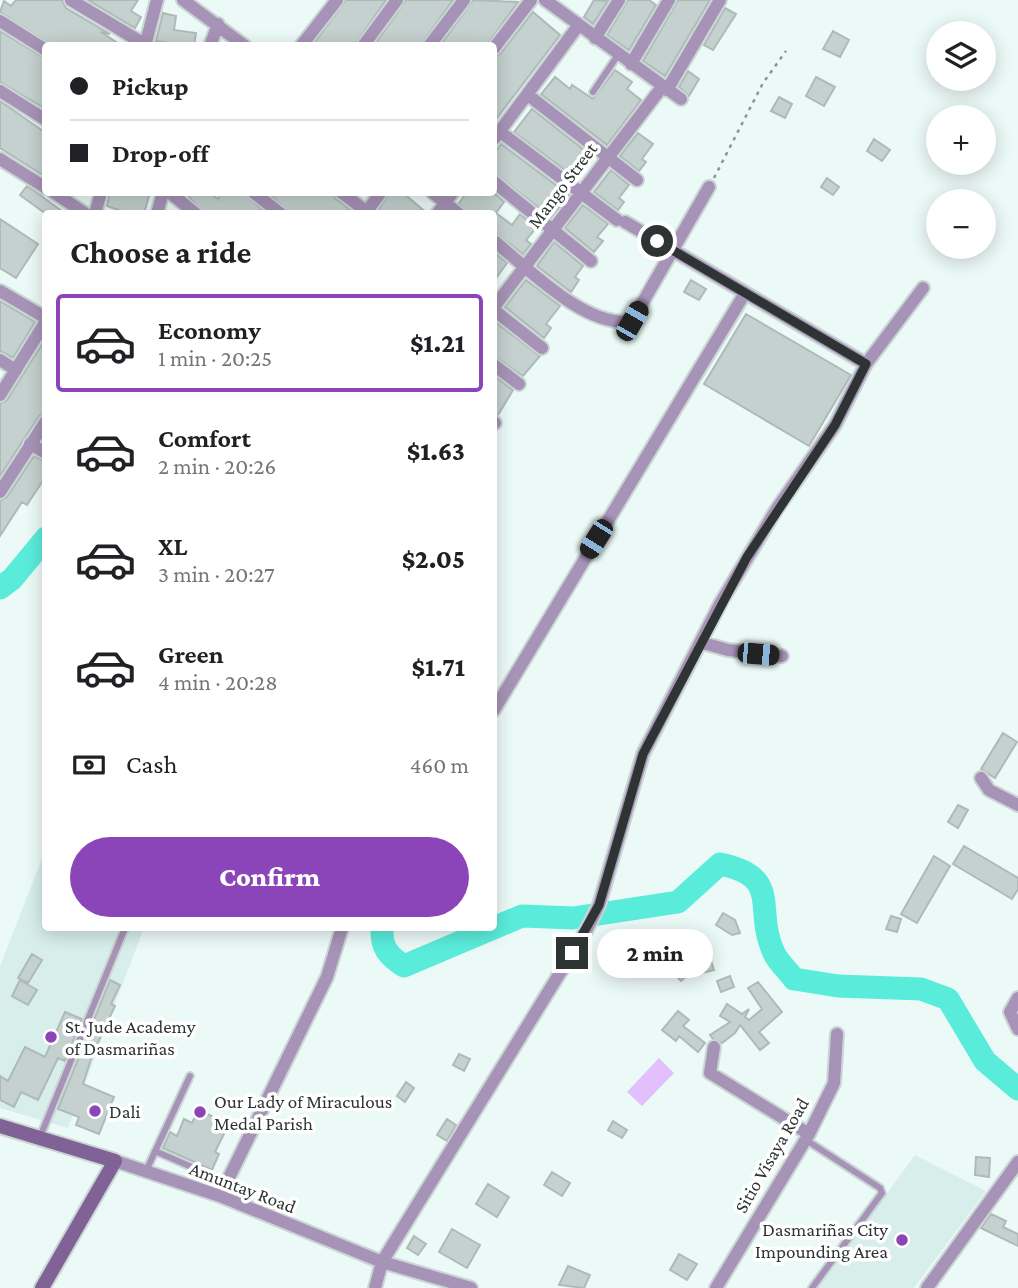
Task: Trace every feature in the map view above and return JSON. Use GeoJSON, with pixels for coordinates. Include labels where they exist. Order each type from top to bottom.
{"type":"FeatureCollection","features":[{"type":"Feature","properties":{"kind":"street"},"geometry":{"type":"LineString","coordinates":[[71,0],[141,42]]}},
{"type":"Feature","properties":{"kind":"street"},"geometry":{"type":"LineString","coordinates":[[147,42],[157,0]]}},
{"type":"Feature","properties":{"kind":"street"},"geometry":{"type":"LineString","coordinates":[[183,0],[240,42]]}},
{"type":"Feature","properties":{"kind":"street"},"geometry":{"type":"LineString","coordinates":[[304,42],[337,0]]}},
{"type":"Feature","properties":{"kind":"street"},"geometry":{"type":"LineString","coordinates":[[366,42],[397,0]]}},
{"type":"Feature","properties":{"kind":"street"},"geometry":{"type":"LineString","coordinates":[[432,42],[464,0]]}},
{"type":"Feature","properties":{"kind":"street"},"geometry":{"type":"LineString","coordinates":[[497,44],[531,0]]}},
{"type":"Feature","properties":{"kind":"street"},"geometry":{"type":"LineString","coordinates":[[545,0],[681,99]]}},
{"type":"Feature","properties":{"kind":"street"},"geometry":{"type":"LineString","coordinates":[[595,38],[619,0]]}},
{"type":"Feature","properties":{"kind":"street"},"geometry":{"type":"LineString","coordinates":[[631,64],[669,0]]}},
{"type":"Feature","properties":{"kind":"street","name":"Mango Street"},"geometry":{"type":"LineString","coordinates":[[497,304],[607,158],[665,89],[720,0]]}},
{"type":"Feature","properties":{"kind":"street"},"geometry":{"type":"LineString","coordinates":[[0,21],[42,47]]}},
{"type":"Feature","properties":{"kind":"street"},"geometry":{"type":"LineString","coordinates":[[211,42],[218,24]]}},
{"type":"Feature","properties":{"kind":"street"},"geometry":{"type":"LineString","coordinates":[[497,134],[578,26]]}},
{"type":"Feature","properties":{"kind":"street"},"geometry":{"type":"LineString","coordinates":[[0,91],[42,117]]}},
{"type":"Feature","properties":{"kind":"street"},"geometry":{"type":"LineString","coordinates":[[528,94],[637,180]]}},
{"type":"Feature","properties":{"kind":"street"},"geometry":{"type":"LineString","coordinates":[[497,136],[621,221],[866,364]]}},
{"type":"Feature","properties":{"kind":"street"},"geometry":{"type":"LineString","coordinates":[[0,159],[42,185]]}},
{"type":"Feature","properties":{"kind":"street"},"geometry":{"type":"LineString","coordinates":[[497,184],[591,261]]}},
{"type":"Feature","properties":{"kind":"street"},"geometry":{"type":"LineString","coordinates":[[497,243],[567,302],[620,323],[632,321],[709,187]]}},
{"type":"Feature","properties":{"kind":"street"},"geometry":{"type":"LineString","coordinates":[[59,196],[80,210]]}},
{"type":"Feature","properties":{"kind":"street"},"geometry":{"type":"LineString","coordinates":[[174,196],[191,210]]}},
{"type":"Feature","properties":{"kind":"street"},"geometry":{"type":"LineString","coordinates":[[258,196],[276,210]]}},
{"type":"Feature","properties":{"kind":"street"},"geometry":{"type":"LineString","coordinates":[[346,196],[362,210]]}},
{"type":"Feature","properties":{"kind":"street"},"geometry":{"type":"LineString","coordinates":[[375,1288],[382,1262],[587,929],[599,905],[643,754],[747,557],[835,425],[866,364],[923,288]]}},
{"type":"Feature","properties":{"kind":"street"},"geometry":{"type":"LineString","coordinates":[[0,290],[42,316]]}},
{"type":"Feature","properties":{"kind":"street"},"geometry":{"type":"LineString","coordinates":[[497,705],[746,293]]}},
{"type":"Feature","properties":{"kind":"street"},"geometry":{"type":"LineString","coordinates":[[497,310],[542,348]]}},
{"type":"Feature","properties":{"kind":"street"},"geometry":{"type":"LineString","coordinates":[[0,395],[42,326]]}},
{"type":"Feature","properties":{"kind":"street"},"geometry":{"type":"LineString","coordinates":[[0,360],[16,370]]}},
{"type":"Feature","properties":{"kind":"street"},"geometry":{"type":"LineString","coordinates":[[497,367],[519,384]]}},
{"type":"Feature","properties":{"kind":"street"},"geometry":{"type":"LineString","coordinates":[[0,492],[42,427]]}},
{"type":"Feature","properties":{"kind":"street"},"geometry":{"type":"LineString","coordinates":[[30,444],[42,451]]}},
{"type":"Feature","properties":{"kind":"street"},"geometry":{"type":"LineString","coordinates":[[703,643],[728,650],[782,656]]}},
{"type":"Feature","properties":{"kind":"street"},"geometry":{"type":"LineString","coordinates":[[981,779],[989,790],[1018,805]]}},
{"type":"Feature","properties":{"kind":"street"},"geometry":{"type":"LineString","coordinates":[[220,1196],[327,977],[341,931]]}},
{"type":"Feature","properties":{"kind":"street"},"geometry":{"type":"LineString","coordinates":[[1018,998],[1010,1012],[1018,1028]]}},
{"type":"Feature","properties":{"kind":"street","name":"Sitio Visaya Road"},"geometry":{"type":"LineString","coordinates":[[716,1288],[807,1137],[834,1083],[837,1034]]}},
{"type":"Feature","properties":{"kind":"street"},"geometry":{"type":"LineString","coordinates":[[714,1047],[710,1073],[807,1137]]}},
{"type":"Feature","properties":{"kind":"street","name":"Amuntay Road"},"geometry":{"type":"LineString","coordinates":[[0,1126],[220,1196],[382,1262],[471,1288]]}},
{"type":"Feature","properties":{"kind":"street"},"geometry":{"type":"LineString","coordinates":[[42,1288],[115,1161]]}},
{"type":"Feature","properties":{"kind":"street"},"geometry":{"type":"LineString","coordinates":[[927,1288],[1018,1162]]}},
{"type":"Feature","properties":{"kind":"lane"},"geometry":{"type":"LineString","coordinates":[[593,92],[618,55]]}},
{"type":"Feature","properties":{"kind":"lane"},"geometry":{"type":"LineString","coordinates":[[40,1137],[124,931]]}},
{"type":"Feature","properties":{"kind":"lane"},"geometry":{"type":"LineString","coordinates":[[146,1171],[190,1076]]}},
{"type":"Feature","properties":{"kind":"lane"},"geometry":{"type":"LineString","coordinates":[[807,1137],[880,1188],[882,1193],[812,1288]]}},
{"type":"Feature","properties":{"kind":"lane"},"geometry":{"type":"LineString","coordinates":[[155,1151],[226,1182]]}},
{"type":"Feature","properties":{"kind":"path"},"geometry":{"type":"LineString","coordinates":[[709,187],[763,83],[786,51]]}},
{"type":"Feature","properties":{"kind":"shaded area","name":"St. Jude Academy of Dasmariñas"},"geometry":{"type":"Polygon","coordinates":[[[42,859],[42,931],[143,931],[68,1128],[0,1108],[0,966],[42,859]]]}},
{"type":"Feature","properties":{"kind":"shaded area"},"geometry":{"type":"Polygon","coordinates":[[[659,1058],[674,1073],[642,1106],[627,1092],[659,1058]]]}},
{"type":"Feature","properties":{"kind":"shaded area","name":"Dasmariñas City Impounding Area"},"geometry":{"type":"Polygon","coordinates":[[[915,1155],[986,1191],[914,1288],[818,1288],[915,1155]]]}},
{"type":"Feature","properties":{"kind":"building"},"geometry":{"type":"Polygon","coordinates":[[[16,0],[62,0],[66,8],[110,34],[101,32],[116,42],[47,42],[0,12],[4,1],[11,6],[16,0]]]}},
{"type":"Feature","properties":{"kind":"building"},"geometry":{"type":"Polygon","coordinates":[[[88,0],[138,0],[131,11],[141,17],[135,28],[88,0]]]}},
{"type":"Feature","properties":{"kind":"building"},"geometry":{"type":"Polygon","coordinates":[[[346,0],[386,0],[357,42],[315,42],[346,0]]]}},
{"type":"Feature","properties":{"kind":"building"},"geometry":{"type":"Polygon","coordinates":[[[406,0],[453,0],[423,42],[377,42],[406,0]]]}},
{"type":"Feature","properties":{"kind":"building"},"geometry":{"type":"Polygon","coordinates":[[[473,0],[518,2],[489,42],[443,42],[473,0]]]}},
{"type":"Feature","properties":{"kind":"building"},"geometry":{"type":"Polygon","coordinates":[[[594,0],[608,1],[593,24],[584,17],[594,0]]]}},
{"type":"Feature","properties":{"kind":"building"},"geometry":{"type":"Polygon","coordinates":[[[628,0],[649,0],[656,5],[629,50],[607,35],[628,0]]]}},
{"type":"Feature","properties":{"kind":"building"},"geometry":{"type":"Polygon","coordinates":[[[678,0],[710,0],[665,76],[643,61],[678,0]]]}},
{"type":"Feature","properties":{"kind":"building"},"geometry":{"type":"Polygon","coordinates":[[[725,8],[736,14],[713,50],[704,45],[725,8]]]}},
{"type":"Feature","properties":{"kind":"building"},"geometry":{"type":"Polygon","coordinates":[[[533,12],[560,35],[497,118],[497,55],[533,12]]]}},
{"type":"Feature","properties":{"kind":"building"},"geometry":{"type":"Polygon","coordinates":[[[163,13],[176,16],[174,30],[196,33],[195,42],[156,41],[163,13]]]}},
{"type":"Feature","properties":{"kind":"building"},"geometry":{"type":"Polygon","coordinates":[[[0,31],[42,57],[42,107],[0,82],[0,31]]]}},
{"type":"Feature","properties":{"kind":"building"},"geometry":{"type":"Polygon","coordinates":[[[833,31],[849,40],[840,57],[823,49],[833,31]]]}},
{"type":"Feature","properties":{"kind":"building"},"geometry":{"type":"Polygon","coordinates":[[[615,70],[632,82],[627,89],[641,100],[607,145],[541,94],[555,77],[570,89],[572,85],[593,99],[615,70]]]}},
{"type":"Feature","properties":{"kind":"building"},"geometry":{"type":"Polygon","coordinates":[[[688,71],[699,79],[689,96],[679,87],[688,71]]]}},
{"type":"Feature","properties":{"kind":"building"},"geometry":{"type":"Polygon","coordinates":[[[816,77],[835,87],[824,106],[806,96],[816,77]]]}},
{"type":"Feature","properties":{"kind":"building"},"geometry":{"type":"Polygon","coordinates":[[[779,97],[792,104],[785,118],[771,111],[779,97]]]}},
{"type":"Feature","properties":{"kind":"building"},"geometry":{"type":"Polygon","coordinates":[[[0,101],[42,130],[42,174],[0,148],[0,101]]]}},
{"type":"Feature","properties":{"kind":"building"},"geometry":{"type":"Polygon","coordinates":[[[532,109],[594,158],[577,179],[514,132],[532,109]]]}},
{"type":"Feature","properties":{"kind":"building"},"geometry":{"type":"Polygon","coordinates":[[[638,133],[653,144],[642,159],[646,162],[639,171],[620,156],[638,133]]]}},
{"type":"Feature","properties":{"kind":"building"},"geometry":{"type":"Polygon","coordinates":[[[874,139],[890,150],[882,161],[867,151],[874,139]]]}},
{"type":"Feature","properties":{"kind":"building"},"geometry":{"type":"Polygon","coordinates":[[[501,144],[569,195],[551,217],[497,175],[497,150],[501,144]]]}},
{"type":"Feature","properties":{"kind":"building"},"geometry":{"type":"Polygon","coordinates":[[[611,170],[629,185],[619,198],[624,202],[618,210],[594,192],[611,170]]]}},
{"type":"Feature","properties":{"kind":"building"},"geometry":{"type":"Polygon","coordinates":[[[827,178],[839,187],[833,195],[821,187],[827,178]]]}},
{"type":"Feature","properties":{"kind":"building"},"geometry":{"type":"Polygon","coordinates":[[[27,186],[60,210],[42,211],[20,195],[27,186]]]}},
{"type":"Feature","properties":{"kind":"building"},"geometry":{"type":"Polygon","coordinates":[[[109,196],[149,196],[145,210],[118,210],[107,206],[109,196]]]}},
{"type":"Feature","properties":{"kind":"building"},"geometry":{"type":"Polygon","coordinates":[[[214,196],[218,199],[220,196],[248,196],[262,210],[201,210],[189,197],[214,196]]]}},
{"type":"Feature","properties":{"kind":"building"},"geometry":{"type":"Polygon","coordinates":[[[272,196],[334,196],[350,210],[286,210],[272,196]]]}},
{"type":"Feature","properties":{"kind":"building"},"geometry":{"type":"Polygon","coordinates":[[[387,196],[407,196],[423,210],[379,210],[387,196]]]}},
{"type":"Feature","properties":{"kind":"building"},"geometry":{"type":"Polygon","coordinates":[[[464,196],[497,196],[504,202],[497,212],[465,210],[459,203],[464,196]]]}},
{"type":"Feature","properties":{"kind":"building"},"geometry":{"type":"Polygon","coordinates":[[[583,205],[608,224],[597,237],[603,241],[594,252],[565,228],[583,205]]]}},
{"type":"Feature","properties":{"kind":"building"},"geometry":{"type":"Polygon","coordinates":[[[497,214],[512,225],[520,214],[536,228],[526,240],[531,244],[523,254],[497,234],[497,214]]]}},
{"type":"Feature","properties":{"kind":"building"},"geometry":{"type":"Polygon","coordinates":[[[0,219],[38,244],[16,278],[0,268],[0,219]]]}},
{"type":"Feature","properties":{"kind":"building"},"geometry":{"type":"Polygon","coordinates":[[[554,242],[583,266],[575,277],[579,280],[571,292],[537,266],[554,242]]]}},
{"type":"Feature","properties":{"kind":"building"},"geometry":{"type":"Polygon","coordinates":[[[497,255],[507,263],[497,277],[497,255]]]}},
{"type":"Feature","properties":{"kind":"building"},"geometry":{"type":"Polygon","coordinates":[[[526,280],[560,306],[546,324],[551,328],[544,338],[505,307],[526,280]]]}},
{"type":"Feature","properties":{"kind":"building"},"geometry":{"type":"Polygon","coordinates":[[[691,280],[706,289],[699,300],[684,292],[691,280]]]}},
{"type":"Feature","properties":{"kind":"building"},"geometry":{"type":"Polygon","coordinates":[[[0,301],[35,322],[13,358],[0,351],[0,301]]]}},
{"type":"Feature","properties":{"kind":"building"},"geometry":{"type":"Polygon","coordinates":[[[746,314],[851,375],[809,446],[704,384],[746,314]]]}},
{"type":"Feature","properties":{"kind":"building"},"geometry":{"type":"Polygon","coordinates":[[[497,323],[540,356],[523,376],[497,358],[497,323]]]}},
{"type":"Feature","properties":{"kind":"building"},"geometry":{"type":"Polygon","coordinates":[[[42,344],[42,414],[0,476],[0,404],[7,400],[42,344]]]}},
{"type":"Feature","properties":{"kind":"building"},"geometry":{"type":"Polygon","coordinates":[[[497,378],[513,390],[497,414],[497,378]]]}},
{"type":"Feature","properties":{"kind":"building"},"geometry":{"type":"Polygon","coordinates":[[[34,456],[42,460],[42,482],[27,505],[22,502],[0,536],[0,501],[7,497],[34,456]]]}},
{"type":"Feature","properties":{"kind":"building"},"geometry":{"type":"Polygon","coordinates":[[[1003,733],[1017,742],[995,778],[981,769],[1003,733]]]}},
{"type":"Feature","properties":{"kind":"building"},"geometry":{"type":"Polygon","coordinates":[[[958,805],[968,810],[958,828],[948,822],[958,805]]]}},
{"type":"Feature","properties":{"kind":"building"},"geometry":{"type":"Polygon","coordinates":[[[964,846],[1018,878],[1018,889],[1012,899],[953,864],[964,846]]]}},
{"type":"Feature","properties":{"kind":"building"},"geometry":{"type":"Polygon","coordinates":[[[934,856],[950,866],[917,923],[901,914],[934,856]]]}},
{"type":"Feature","properties":{"kind":"building"},"geometry":{"type":"Polygon","coordinates":[[[723,913],[735,920],[740,933],[732,935],[716,925],[723,913]]]}},
{"type":"Feature","properties":{"kind":"building"},"geometry":{"type":"Polygon","coordinates":[[[891,916],[901,919],[897,932],[886,929],[891,916]]]}},
{"type":"Feature","properties":{"kind":"building"},"geometry":{"type":"Polygon","coordinates":[[[706,945],[714,970],[701,973],[690,951],[706,945]]]}},
{"type":"Feature","properties":{"kind":"building"},"geometry":{"type":"Polygon","coordinates":[[[32,954],[42,960],[28,983],[18,978],[32,954]]]}},
{"type":"Feature","properties":{"kind":"building"},"geometry":{"type":"Polygon","coordinates":[[[676,962],[689,974],[681,981],[669,969],[676,962]]]}},
{"type":"Feature","properties":{"kind":"building"},"geometry":{"type":"Polygon","coordinates":[[[730,976],[734,987],[721,992],[717,981],[730,976]]]}},
{"type":"Feature","properties":{"kind":"building"},"geometry":{"type":"Polygon","coordinates":[[[20,980],[37,990],[28,1005],[12,996],[20,980]]]}},
{"type":"Feature","properties":{"kind":"building"},"geometry":{"type":"Polygon","coordinates":[[[110,980],[120,985],[111,1004],[115,1006],[93,1053],[83,1084],[114,1097],[99,1134],[76,1125],[79,1117],[58,1109],[110,980]]]}},
{"type":"Feature","properties":{"kind":"building"},"geometry":{"type":"Polygon","coordinates":[[[758,982],[782,1012],[759,1032],[769,1043],[760,1050],[740,1025],[735,1033],[722,1043],[713,1039],[710,1035],[730,1022],[720,1016],[727,1004],[742,1014],[749,1009],[745,1017],[749,1020],[762,1009],[748,988],[758,982]]]}},
{"type":"Feature","properties":{"kind":"building"},"geometry":{"type":"Polygon","coordinates":[[[678,1011],[689,1020],[683,1026],[705,1043],[698,1052],[679,1036],[676,1041],[662,1030],[678,1011]]]}},
{"type":"Feature","properties":{"kind":"building"},"geometry":{"type":"Polygon","coordinates":[[[65,1012],[82,1019],[65,1061],[58,1058],[38,1100],[21,1092],[14,1107],[0,1100],[0,1076],[8,1081],[25,1047],[45,1057],[65,1012]]]}},
{"type":"Feature","properties":{"kind":"building"},"geometry":{"type":"Polygon","coordinates":[[[459,1054],[470,1059],[464,1071],[453,1065],[459,1054]]]}},
{"type":"Feature","properties":{"kind":"building"},"geometry":{"type":"Polygon","coordinates":[[[406,1082],[414,1088],[405,1102],[397,1096],[406,1082]]]}},
{"type":"Feature","properties":{"kind":"building"},"geometry":{"type":"Polygon","coordinates":[[[198,1110],[225,1122],[220,1133],[224,1134],[215,1152],[219,1154],[212,1170],[163,1148],[170,1132],[177,1136],[184,1119],[192,1123],[198,1110]]]}},
{"type":"Feature","properties":{"kind":"building"},"geometry":{"type":"Polygon","coordinates":[[[447,1119],[456,1125],[447,1141],[437,1135],[447,1119]]]}},
{"type":"Feature","properties":{"kind":"building"},"geometry":{"type":"Polygon","coordinates":[[[613,1121],[627,1130],[622,1138],[608,1130],[613,1121]]]}},
{"type":"Feature","properties":{"kind":"building"},"geometry":{"type":"Polygon","coordinates":[[[976,1157],[990,1158],[989,1177],[975,1175],[976,1157]]]}},
{"type":"Feature","properties":{"kind":"building"},"geometry":{"type":"Polygon","coordinates":[[[552,1172],[570,1183],[562,1196],[544,1185],[552,1172]]]}},
{"type":"Feature","properties":{"kind":"building"},"geometry":{"type":"Polygon","coordinates":[[[488,1184],[509,1197],[497,1217],[476,1204],[488,1184]]]}},
{"type":"Feature","properties":{"kind":"building"},"geometry":{"type":"Polygon","coordinates":[[[991,1214],[1006,1221],[1003,1227],[1018,1234],[1018,1246],[981,1228],[991,1214]]]}},
{"type":"Feature","properties":{"kind":"building"},"geometry":{"type":"Polygon","coordinates":[[[452,1229],[480,1245],[467,1268],[439,1252],[452,1229]]]}},
{"type":"Feature","properties":{"kind":"building"},"geometry":{"type":"Polygon","coordinates":[[[414,1236],[426,1244],[418,1255],[407,1248],[414,1236]]]}},
{"type":"Feature","properties":{"kind":"building"},"geometry":{"type":"Polygon","coordinates":[[[679,1254],[697,1264],[687,1280],[670,1270],[679,1254]]]}},
{"type":"Feature","properties":{"kind":"building"},"geometry":{"type":"Polygon","coordinates":[[[568,1266],[590,1275],[584,1288],[559,1285],[568,1266]]]}},
{"type":"Feature","properties":{"kind":"waterway"},"geometry":{"type":"LineString","coordinates":[[0,588],[12,579],[42,543]]}},
{"type":"Feature","properties":{"kind":"waterway"},"geometry":{"type":"LineString","coordinates":[[497,927],[522,916],[573,918],[678,902],[720,864],[740,870],[760,886],[768,937],[774,953],[794,979],[838,986],[921,989],[948,999],[985,1061],[1018,1089]]}},
{"type":"Feature","properties":{"kind":"waterway"},"geometry":{"type":"LineString","coordinates":[[382,931],[387,950],[404,966],[487,931]]}},
{"type":"Feature","properties":{"kind":"place","name":"St. Jude Academy of Dasmariñas"},"geometry":{"type":"Point","coordinates":[51,1037]}},
{"type":"Feature","properties":{"kind":"place","name":"Dali"},"geometry":{"type":"Point","coordinates":[95,1111]}},
{"type":"Feature","properties":{"kind":"place","name":"Our Lady of Miraculous Medal Parish"},"geometry":{"type":"Point","coordinates":[200,1112]}},
{"type":"Feature","properties":{"kind":"place","name":"Dasmariñas City Impounding Area"},"geometry":{"type":"Point","coordinates":[902,1240]}},
{"type":"Feature","properties":{"kind":"route"},"geometry":{"type":"LineString","coordinates":[[572,953],[599,905],[643,754],[703,643],[721,602],[776,510],[835,425],[866,364],[657,241]]}}]}
